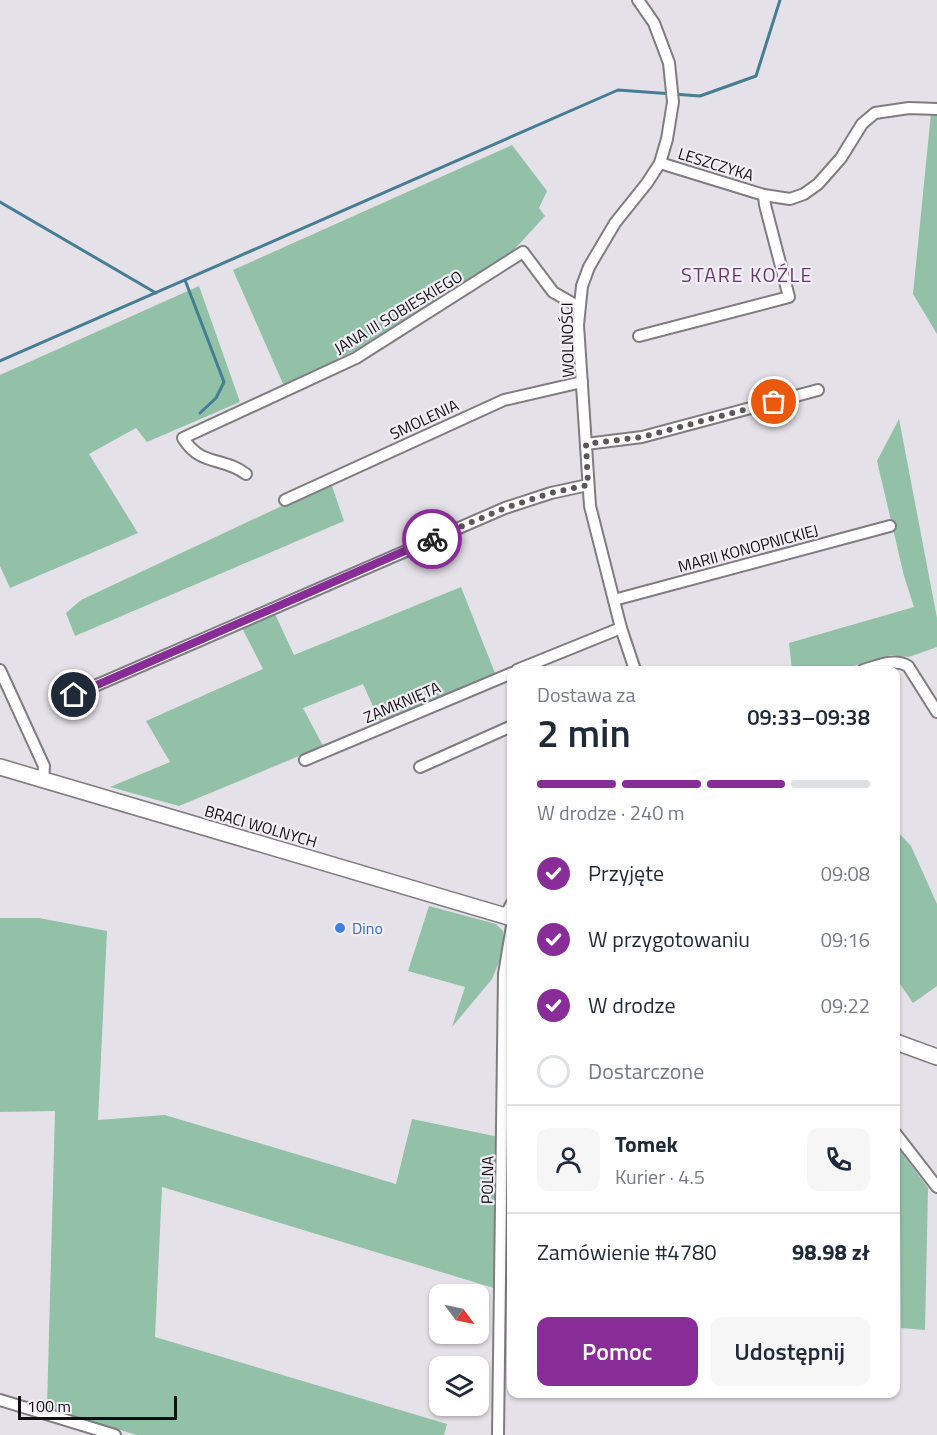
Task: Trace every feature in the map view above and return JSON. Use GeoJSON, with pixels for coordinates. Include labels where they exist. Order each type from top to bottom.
{"type":"FeatureCollection","features":[{"type":"Feature","properties":{"kind":"main road","name":"BRACI WOLNYCH"},"geometry":{"type":"LineString","coordinates":[[0,767],[507,915]]}},
{"type":"Feature","properties":{"kind":"main road"},"geometry":{"type":"LineString","coordinates":[[900,1043],[937,1057]]}},
{"type":"Feature","properties":{"kind":"street","name":"WOLNOŚCI"},"geometry":{"type":"LineString","coordinates":[[634,666],[621,628],[595,526],[588,485],[579,307],[582,286],[602,241],[660,163],[667,139],[673,102],[669,63],[654,23],[638,0]]}},
{"type":"Feature","properties":{"kind":"street","name":"LESZCZYKA"},"geometry":{"type":"LineString","coordinates":[[660,163],[764,195],[790,199],[812,190],[841,158],[862,124],[874,113],[909,108],[937,109]]}},
{"type":"Feature","properties":{"kind":"street","name":"LESZCZYKA"},"geometry":{"type":"LineString","coordinates":[[639,336],[789,297],[764,195]]}},
{"type":"Feature","properties":{"kind":"street","name":"JANA III SOBIESKIEGO"},"geometry":{"type":"LineString","coordinates":[[246,474],[238,468],[206,459],[190,449],[183,438],[356,358],[523,252],[553,292],[579,307]]}},
{"type":"Feature","properties":{"kind":"street","name":"SMOLENIA"},"geometry":{"type":"LineString","coordinates":[[285,500],[504,400],[582,382]]}},
{"type":"Feature","properties":{"kind":"street"},"geometry":{"type":"LineString","coordinates":[[586,444],[642,437],[818,390]]}},
{"type":"Feature","properties":{"kind":"street"},"geometry":{"type":"LineString","coordinates":[[74,695],[505,508],[551,493],[588,485]]}},
{"type":"Feature","properties":{"kind":"street","name":"MARII KONOPNICKIEJ"},"geometry":{"type":"LineString","coordinates":[[614,600],[890,526]]}},
{"type":"Feature","properties":{"kind":"street"},"geometry":{"type":"LineString","coordinates":[[527,666],[621,628]]}},
{"type":"Feature","properties":{"kind":"street"},"geometry":{"type":"LineString","coordinates":[[879,666],[895,662],[908,666],[937,712]]}},
{"type":"Feature","properties":{"kind":"street"},"geometry":{"type":"LineString","coordinates":[[0,670],[44,766],[43,780]]}},
{"type":"Feature","properties":{"kind":"street","name":"ZAMKNIĘTA"},"geometry":{"type":"LineString","coordinates":[[305,760],[507,675]]}},
{"type":"Feature","properties":{"kind":"street"},"geometry":{"type":"LineString","coordinates":[[420,767],[507,728]]}},
{"type":"Feature","properties":{"kind":"street","name":"POLNA"},"geometry":{"type":"LineString","coordinates":[[498,1435],[506,1212],[504,974],[507,945]]}},
{"type":"Feature","properties":{"kind":"street"},"geometry":{"type":"LineString","coordinates":[[900,1139],[937,1187]]}},
{"type":"Feature","properties":{"kind":"street"},"geometry":{"type":"LineString","coordinates":[[0,1400],[115,1435]]}},
{"type":"Feature","properties":{"kind":"green space"},"geometry":{"type":"Polygon","coordinates":[[[931,113],[937,113],[937,334],[913,294],[931,113]]]}},
{"type":"Feature","properties":{"kind":"green space"},"geometry":{"type":"Polygon","coordinates":[[[512,145],[547,191],[539,208],[545,216],[512,252],[352,352],[284,386],[233,270],[512,145]]]}},
{"type":"Feature","properties":{"kind":"green space"},"geometry":{"type":"Polygon","coordinates":[[[199,286],[240,402],[147,442],[136,428],[89,454],[138,533],[10,588],[0,566],[0,375],[199,286]]]}},
{"type":"Feature","properties":{"kind":"green space"},"geometry":{"type":"Polygon","coordinates":[[[899,419],[937,618],[937,647],[909,657],[891,655],[854,666],[792,666],[789,643],[914,607],[904,576],[877,461],[899,419]]]}},
{"type":"Feature","properties":{"kind":"green space"},"geometry":{"type":"Polygon","coordinates":[[[331,483],[344,521],[75,636],[66,613],[81,600],[331,483]]]}},
{"type":"Feature","properties":{"kind":"green space"},"geometry":{"type":"Polygon","coordinates":[[[461,587],[495,673],[380,722],[363,684],[303,708],[323,746],[179,806],[110,787],[170,762],[146,721],[263,669],[242,628],[275,614],[294,655],[461,587]]]}},
{"type":"Feature","properties":{"kind":"green space"},"geometry":{"type":"Polygon","coordinates":[[[900,834],[911,846],[937,904],[937,986],[913,1003],[900,984],[900,834]]]}},
{"type":"Feature","properties":{"kind":"green space"},"geometry":{"type":"Polygon","coordinates":[[[429,906],[496,924],[503,931],[504,950],[492,979],[452,1027],[465,987],[408,971],[429,906]]]}},
{"type":"Feature","properties":{"kind":"green space"},"geometry":{"type":"Polygon","coordinates":[[[0,918],[39,918],[107,931],[98,1120],[165,1115],[396,1184],[412,1119],[499,1137],[497,1289],[489,1287],[489,1284],[481,1284],[162,1187],[155,1337],[447,1424],[444,1435],[137,1435],[47,1408],[55,1111],[0,1112],[0,918]]]}},
{"type":"Feature","properties":{"kind":"green space"},"geometry":{"type":"Polygon","coordinates":[[[900,1150],[928,1188],[925,1330],[901,1328],[900,1150]]]}},
{"type":"Feature","properties":{"kind":"waterway"},"geometry":{"type":"LineString","coordinates":[[0,361],[618,90],[700,96],[756,76],[780,0]]}},
{"type":"Feature","properties":{"kind":"waterway"},"geometry":{"type":"LineString","coordinates":[[0,202],[156,293]]}},
{"type":"Feature","properties":{"kind":"waterway"},"geometry":{"type":"LineString","coordinates":[[185,280],[224,382],[216,398],[200,413]]}},
{"type":"Feature","properties":{"kind":"way so far"},"geometry":{"type":"LineString","coordinates":[[432,539],[505,508],[551,493],[588,485],[586,444],[642,437],[774,402]]}},
{"type":"Feature","properties":{"kind":"place","name":"Dino"},"geometry":{"type":"Point","coordinates":[340,928]}},
{"type":"Feature","properties":{"kind":"district","name":"STARE KOŹLE"},"geometry":{"type":"Point","coordinates":[747,275]}},
{"type":"Feature","properties":{"kind":"route"},"geometry":{"type":"LineString","coordinates":[[74,695],[432,539]]}}]}
